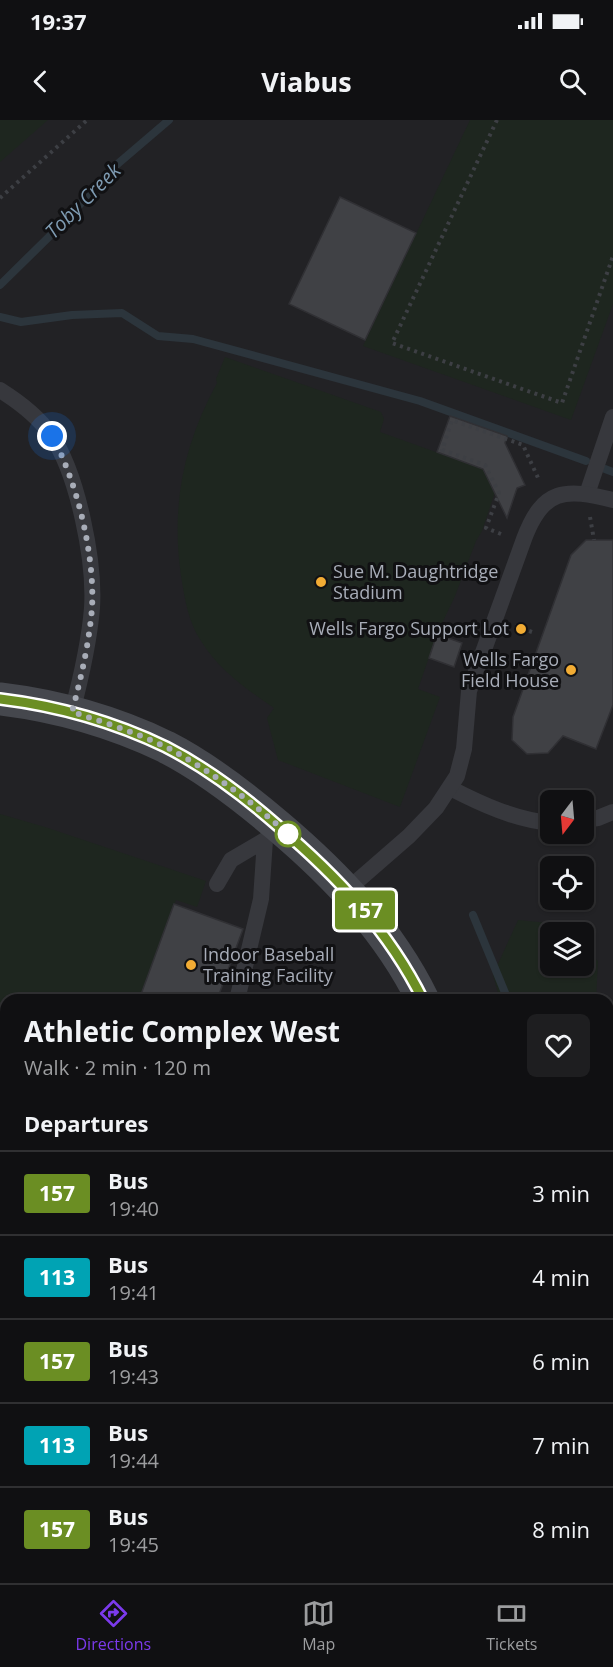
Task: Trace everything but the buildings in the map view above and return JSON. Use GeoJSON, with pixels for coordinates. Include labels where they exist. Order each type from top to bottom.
{"type":"FeatureCollection","features":[{"type":"Feature","properties":{"kind":"street"},"geometry":{"type":"LineString","coordinates":[[0,699],[72,712],[105,722],[166,748],[225,784],[271,833],[316,859],[347,890],[382,933],[419,994]]}},
{"type":"Feature","properties":{"kind":"lane"},"geometry":{"type":"LineString","coordinates":[[0,390],[32,413],[52,436],[64,459],[79,504],[90,568],[92,606],[87,651],[72,712]]}},
{"type":"Feature","properties":{"kind":"lane"},"geometry":{"type":"LineString","coordinates":[[587,494],[613,417]]}},
{"type":"Feature","properties":{"kind":"lane"},"geometry":{"type":"LineString","coordinates":[[347,890],[409,837],[436,808],[450,788],[461,765],[469,691],[529,525],[542,506],[561,494],[587,494],[613,500]]}},
{"type":"Feature","properties":{"kind":"lane"},"geometry":{"type":"LineString","coordinates":[[450,788],[495,810],[540,821]]}},
{"type":"Feature","properties":{"kind":"lane"},"geometry":{"type":"LineString","coordinates":[[594,819],[613,812]]}},
{"type":"Feature","properties":{"kind":"lane"},"geometry":{"type":"LineString","coordinates":[[217,884],[231,860],[271,833]]}},
{"type":"Feature","properties":{"kind":"lane"},"geometry":{"type":"LineString","coordinates":[[238,994],[261,899],[271,833]]}},
{"type":"Feature","properties":{"kind":"path"},"geometry":{"type":"LineString","coordinates":[[0,198],[87,120]]}},
{"type":"Feature","properties":{"kind":"path"},"geometry":{"type":"LineString","coordinates":[[497,120],[392,343],[562,403],[613,256]]}},
{"type":"Feature","properties":{"kind":"path"},"geometry":{"type":"LineString","coordinates":[[506,535],[486,528],[499,493],[485,465],[442,450],[452,420],[523,445],[539,480]]}},
{"type":"Feature","properties":{"kind":"path"},"geometry":{"type":"LineString","coordinates":[[509,623],[532,632]]}},
{"type":"Feature","properties":{"kind":"shaded area"},"geometry":{"type":"Polygon","coordinates":[[[0,120],[613,120],[613,994],[0,994],[0,120]]]}},
{"type":"Feature","properties":{"kind":"shaded area"},"geometry":{"type":"Polygon","coordinates":[[[0,120],[48,120],[0,162],[0,120]]]}},
{"type":"Feature","properties":{"kind":"shaded area"},"geometry":{"type":"Polygon","coordinates":[[[470,120],[613,120],[613,304],[571,420],[363,346],[470,120]]]}},
{"type":"Feature","properties":{"kind":"shaded area","name":"Sue M. Daughtridge Stadium"},"geometry":{"type":"Polygon","coordinates":[[[225,357],[381,412],[384,419],[380,432],[483,469],[495,492],[482,531],[437,634],[418,689],[440,697],[400,807],[278,760],[267,718],[274,708],[243,686],[216,661],[193,626],[186,602],[178,550],[179,500],[188,453],[205,406],[217,383],[216,379],[225,357]]]}},
{"type":"Feature","properties":{"kind":"shaded area"},"geometry":{"type":"Polygon","coordinates":[[[0,814],[206,881],[197,907],[176,900],[141,994],[0,994],[0,814]]]}},
{"type":"Feature","properties":{"kind":"shaded area"},"geometry":{"type":"Polygon","coordinates":[[[518,920],[540,922],[540,976],[594,976],[594,957],[598,961],[596,994],[498,994],[493,975],[518,920]]]}},
{"type":"Feature","properties":{"kind":"waterway","name":"Toby Creek"},"geometry":{"type":"LineString","coordinates":[[0,285],[62,224],[114,167],[169,120]]}},
{"type":"Feature","properties":{"kind":"waterway"},"geometry":{"type":"LineString","coordinates":[[0,317],[21,322],[72,315],[122,313],[158,336],[193,339],[420,401],[586,461]]}},
{"type":"Feature","properties":{"kind":"waterway"},"geometry":{"type":"LineString","coordinates":[[605,469],[613,472]]}},
{"type":"Feature","properties":{"kind":"waterway"},"geometry":{"type":"LineString","coordinates":[[473,915],[506,994]]}},
{"type":"Feature","properties":{"kind":"bus line","name":"157"},"geometry":{"type":"LineString","coordinates":[[0,699],[72,712],[105,722],[166,748],[206,771],[254,805],[337,878],[382,933],[420,994]]}},
{"type":"Feature","properties":{"kind":"place","name":"Sue M. Daughtridge Stadium"},"geometry":{"type":"Point","coordinates":[321,582]}},
{"type":"Feature","properties":{"kind":"place","name":"Wells Fargo Support Lot"},"geometry":{"type":"Point","coordinates":[521,629]}},
{"type":"Feature","properties":{"kind":"place","name":"Wells Fargo Field House"},"geometry":{"type":"Point","coordinates":[571,670]}},
{"type":"Feature","properties":{"kind":"place","name":"Indoor Baseball Training Facility"},"geometry":{"type":"Point","coordinates":[191,965]}},
{"type":"Feature","properties":{"kind":"route"},"geometry":{"type":"LineString","coordinates":[[52,436],[71,476],[79,504],[92,589],[88,644],[72,712],[138,735],[189,760],[254,805],[288,834]]}}]}
